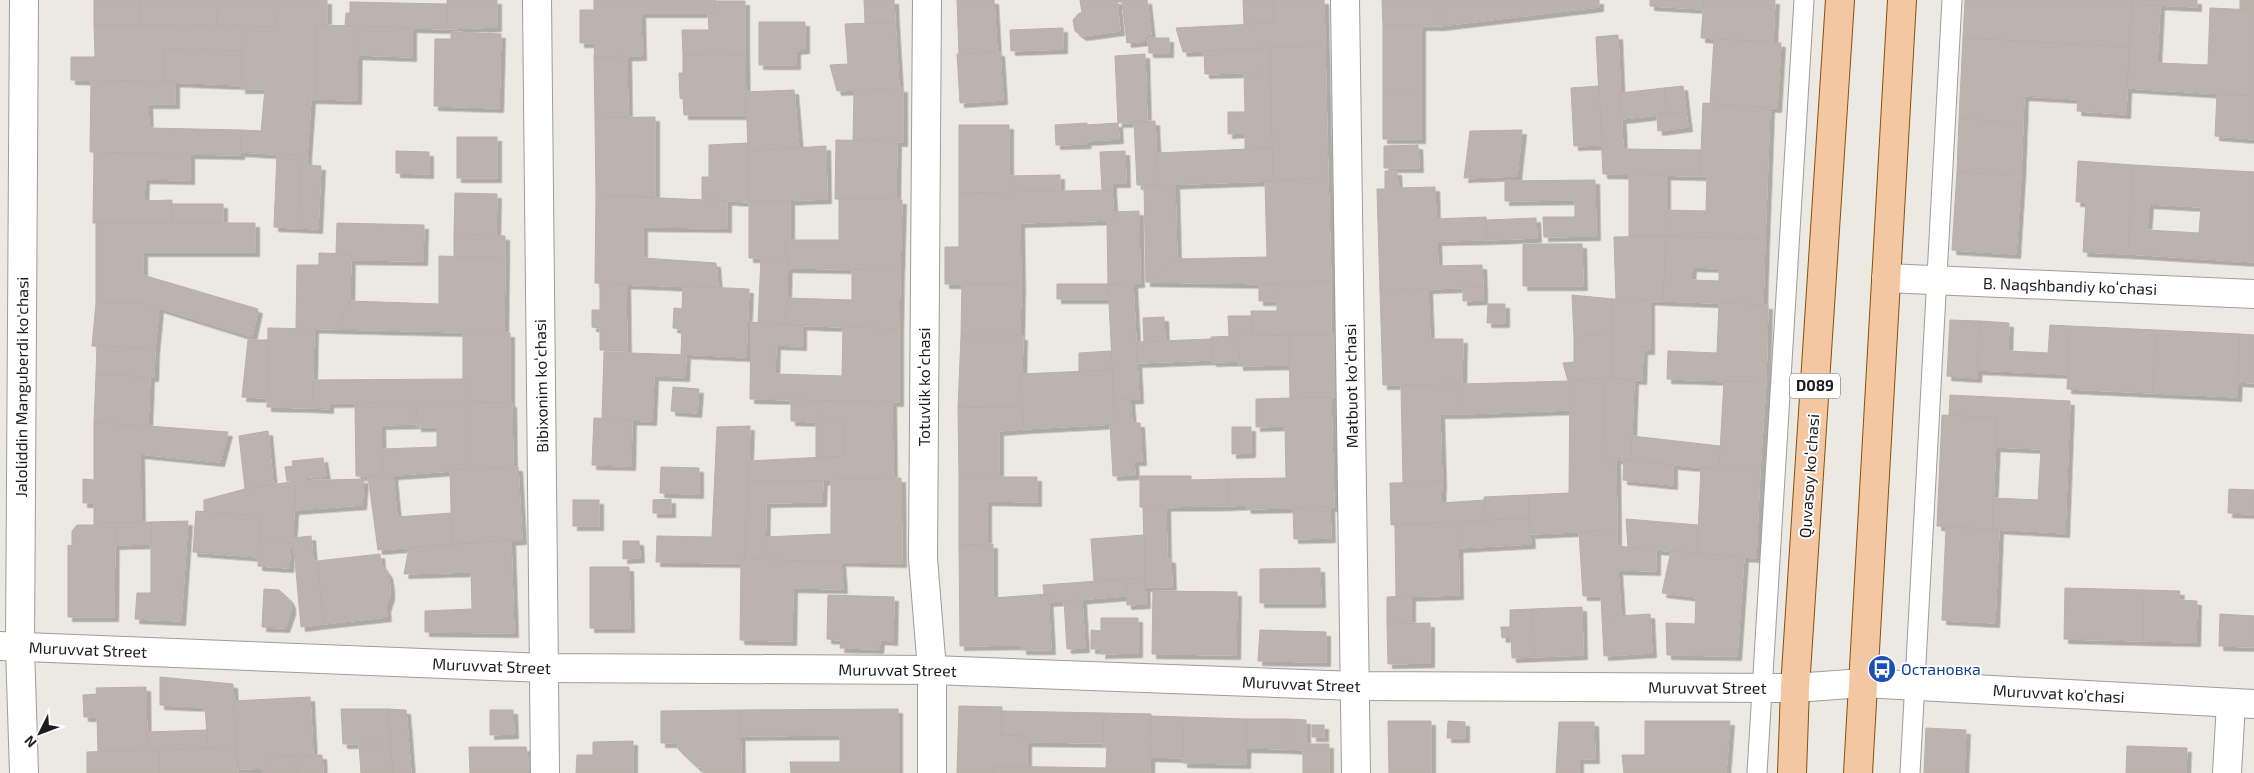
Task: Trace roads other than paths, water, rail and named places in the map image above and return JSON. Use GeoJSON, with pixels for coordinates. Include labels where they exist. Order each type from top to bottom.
{"type":"FeatureCollection","features":[{"type":"Feature","properties":{"kind":"main road","name":"Quvasoy koʻchasi"},"geometry":{"type":"LineString","coordinates":[[1792,773],[1795,688],[1840,0]]}},
{"type":"Feature","properties":{"kind":"main road"},"geometry":{"type":"LineString","coordinates":[[1858,773],[1902,0]]}},
{"type":"Feature","properties":{"kind":"street","name":"Jaloliddin Manguberdi ko'chasi"},"geometry":{"type":"LineString","coordinates":[[24,0],[10,646],[24,773]]}},
{"type":"Feature","properties":{"kind":"street","name":"Bibixonim koʻchasi"},"geometry":{"type":"LineString","coordinates":[[538,0],[545,773]]}},
{"type":"Feature","properties":{"kind":"street","name":"Totuvlik koʻchasi"},"geometry":{"type":"LineString","coordinates":[[927,0],[923,558],[932,670],[932,773]]}},
{"type":"Feature","properties":{"kind":"street","name":"Matbuot koʻchasi"},"geometry":{"type":"LineString","coordinates":[[1345,0],[1356,773]]}},
{"type":"Feature","properties":{"kind":"street","name":"B. Naqshbandiy koʻchasi"},"geometry":{"type":"LineString","coordinates":[[1886,278],[2254,294]]}},
{"type":"Feature","properties":{"kind":"street","name":"Muruvvat Street"},"geometry":{"type":"LineString","coordinates":[[10,646],[544,668],[932,670],[1355,686],[1795,688],[1863,683]]}},
{"type":"Feature","properties":{"kind":"street","name":"Muruvvat ko'chasi"},"geometry":{"type":"LineString","coordinates":[[1863,683],[2243,703]]}},
{"type":"Feature","properties":{"kind":"street"},"geometry":{"type":"LineString","coordinates":[[2227,773],[2243,703]]}},
{"type":"Feature","properties":{"kind":"lane"},"geometry":{"type":"LineString","coordinates":[[1757,773],[1804,0]]}},
{"type":"Feature","properties":{"kind":"lane"},"geometry":{"type":"LineString","coordinates":[[1910,773],[1952,0]]}},
{"type":"Feature","properties":{"kind":"place","name":"Остановка"},"geometry":{"type":"Point","coordinates":[1882,669]}}]}
